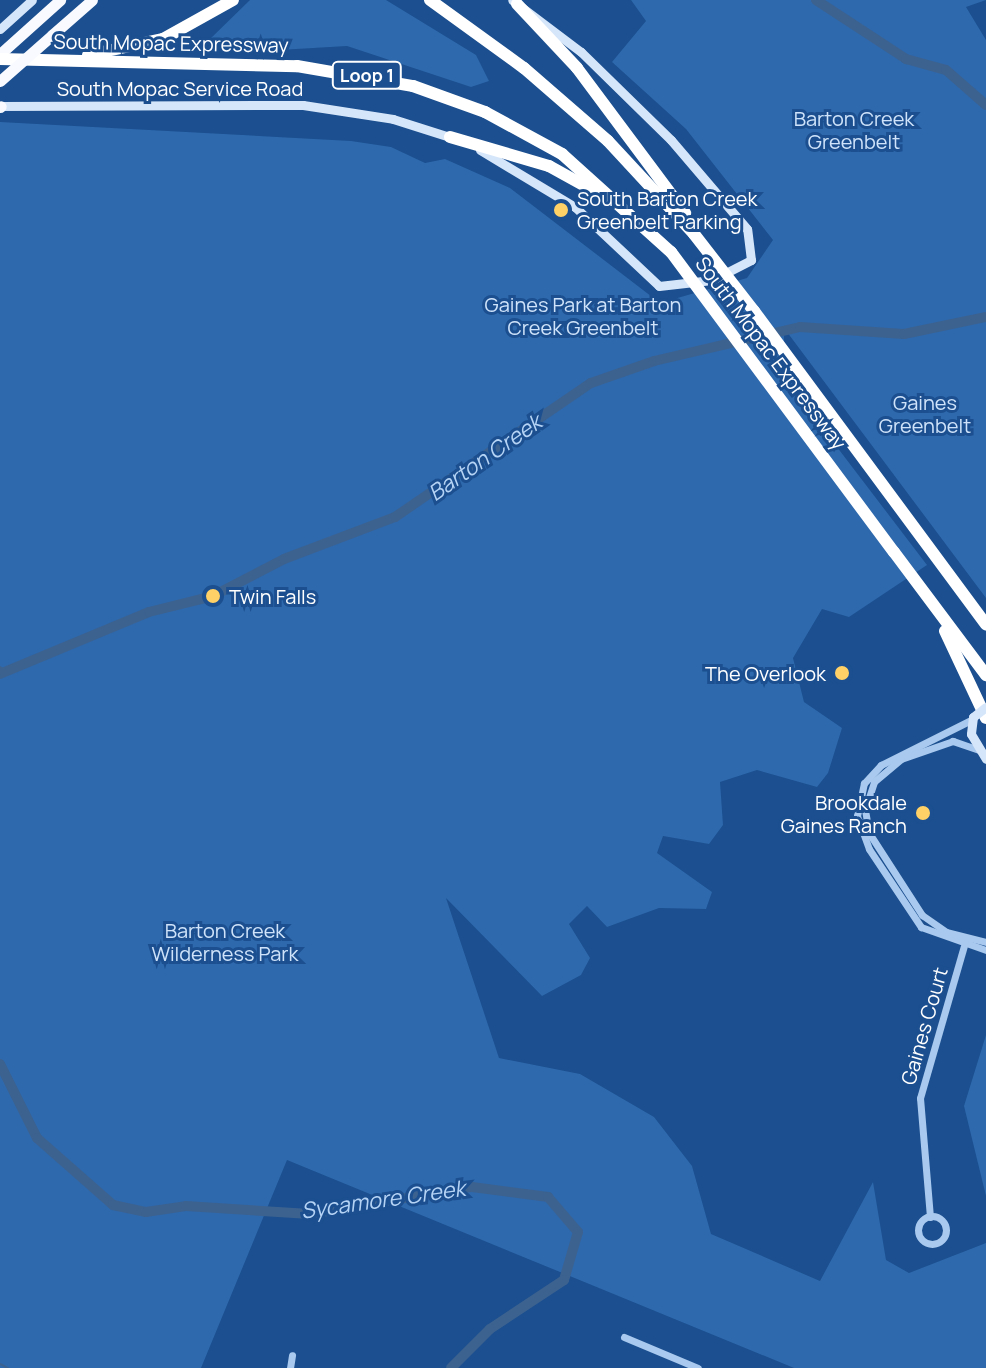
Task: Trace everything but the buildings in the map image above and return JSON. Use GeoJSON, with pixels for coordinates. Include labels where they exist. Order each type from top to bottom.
{"type":"FeatureCollection","features":[{"type":"Feature","properties":{"kind":"highway"},"geometry":{"type":"LineString","coordinates":[[2,54],[60,0]]}},
{"type":"Feature","properties":{"kind":"highway"},"geometry":{"type":"LineString","coordinates":[[0,81],[92,0]]}},
{"type":"Feature","properties":{"kind":"highway"},"geometry":{"type":"LineString","coordinates":[[65,60],[163,39],[233,0]]}},
{"type":"Feature","properties":{"kind":"highway","name":"South Mopac Expressway"},"geometry":{"type":"LineString","coordinates":[[430,0],[524,68],[608,141],[694,234],[986,625]]}},
{"type":"Feature","properties":{"kind":"highway"},"geometry":{"type":"LineString","coordinates":[[515,2],[577,68],[694,234]]}},
{"type":"Feature","properties":{"kind":"highway","name":"South Mopac Expressway"},"geometry":{"type":"LineString","coordinates":[[2,54],[65,60],[297,66],[384,78],[524,132],[588,172],[671,252],[986,675]]}},
{"type":"Feature","properties":{"kind":"highway"},"geometry":{"type":"LineString","coordinates":[[450,137],[549,166],[631,213]]}},
{"type":"Feature","properties":{"kind":"highway"},"geometry":{"type":"LineString","coordinates":[[930,600],[977,718]]}},
{"type":"Feature","properties":{"kind":"main road"},"geometry":{"type":"LineString","coordinates":[[0,29],[32,0]]}},
{"type":"Feature","properties":{"kind":"main road","name":"South Mopac Service Road"},"geometry":{"type":"LineString","coordinates":[[0,106],[303,105],[450,137],[575,207],[659,286],[712,280],[751,260],[747,229],[671,140],[581,52],[515,2]]}},
{"type":"Feature","properties":{"kind":"main road"},"geometry":{"type":"LineString","coordinates":[[986,707],[977,718],[979,750],[986,759]]}},
{"type":"Feature","properties":{"kind":"street"},"geometry":{"type":"LineString","coordinates":[[922,747],[977,718]]}},
{"type":"Feature","properties":{"kind":"street"},"geometry":{"type":"LineString","coordinates":[[979,750],[953,741],[897,753],[864,783],[857,804],[866,835],[916,922],[986,950]]}},
{"type":"Feature","properties":{"kind":"street"},"geometry":{"type":"LineString","coordinates":[[965,944],[986,942]]}},
{"type":"Feature","properties":{"kind":"street","name":"Gaines Court"},"geometry":{"type":"LineString","coordinates":[[930,1217],[920,1098],[965,944]]}},
{"type":"Feature","properties":{"kind":"street"},"geometry":{"type":"LineString","coordinates":[[624,1337],[698,1368]]}},
{"type":"Feature","properties":{"kind":"street"},"geometry":{"type":"LineString","coordinates":[[290,1368],[292,1355]]}},
{"type":"Feature","properties":{"kind":"green space"},"geometry":{"type":"Polygon","coordinates":[[[250,0],[386,0],[476,55],[489,81],[471,87],[347,46],[247,52],[210,39],[250,0]]]}},
{"type":"Feature","properties":{"kind":"green space"},"geometry":{"type":"Polygon","coordinates":[[[631,0],[986,0],[966,7],[986,40],[986,598],[784,328],[784,352],[824,430],[927,565],[849,617],[822,609],[793,658],[804,702],[842,728],[828,773],[817,787],[757,770],[720,782],[723,825],[709,844],[663,836],[657,853],[712,892],[706,909],[659,908],[607,927],[587,906],[569,924],[590,958],[581,975],[542,996],[446,898],[499,1058],[580,1074],[654,1117],[692,1166],[711,1234],[820,1281],[873,1182],[886,1260],[909,1273],[986,1243],[986,1368],[794,1368],[287,1160],[201,1368],[0,1368],[0,122],[351,141],[391,147],[425,163],[445,159],[510,188],[660,303],[747,278],[773,240],[686,129],[612,62],[646,21],[631,0]]]}},
{"type":"Feature","properties":{"kind":"green space"},"geometry":{"type":"Polygon","coordinates":[[[986,1035],[986,1196],[964,1106],[986,1035]]]}},
{"type":"Feature","properties":{"kind":"waterway","name":"Barton Creek"},"geometry":{"type":"LineString","coordinates":[[816,0],[906,59],[946,70],[986,105]]}},
{"type":"Feature","properties":{"kind":"waterway","name":"Barton Creek"},"geometry":{"type":"LineString","coordinates":[[0,674],[149,612],[213,596],[284,559],[395,517],[591,383],[654,361],[800,327],[904,334],[986,317]]}},
{"type":"Feature","properties":{"kind":"waterway","name":"Barton Creek"},"geometry":{"type":"LineString","coordinates":[[0,667],[7,671]]}},
{"type":"Feature","properties":{"kind":"waterway","name":"Sycamore Creek"},"geometry":{"type":"LineString","coordinates":[[0,1064],[37,1138],[113,1205],[146,1212],[186,1206],[310,1214],[472,1187],[548,1197],[578,1232],[564,1280],[490,1329],[451,1368]]}},
{"type":"Feature","properties":{"kind":"waterway"},"geometry":{"type":"LineString","coordinates":[[0,1364],[8,1368]]}},
{"type":"Feature","properties":{"kind":"place","name":"South Barton Creek Greenbelt Parking"},"geometry":{"type":"Point","coordinates":[561,210]}},
{"type":"Feature","properties":{"kind":"place","name":"Twin Falls"},"geometry":{"type":"Point","coordinates":[213,596]}},
{"type":"Feature","properties":{"kind":"place","name":"The Overlook"},"geometry":{"type":"Point","coordinates":[842,673]}},
{"type":"Feature","properties":{"kind":"place","name":"Brookdale Gaines Ranch"},"geometry":{"type":"Point","coordinates":[923,813]}},
{"type":"Feature","properties":{"kind":"park label","name":"Barton Creek Greenbelt"},"geometry":{"type":"Point","coordinates":[854,130]}},
{"type":"Feature","properties":{"kind":"park label","name":"Gaines Park at Barton Creek Greenbelt"},"geometry":{"type":"Point","coordinates":[583,316]}},
{"type":"Feature","properties":{"kind":"park label","name":"Gaines Greenbelt"},"geometry":{"type":"Point","coordinates":[925,414]}},
{"type":"Feature","properties":{"kind":"park label","name":"Barton Creek Wilderness Park"},"geometry":{"type":"Point","coordinates":[225,942]}}]}
